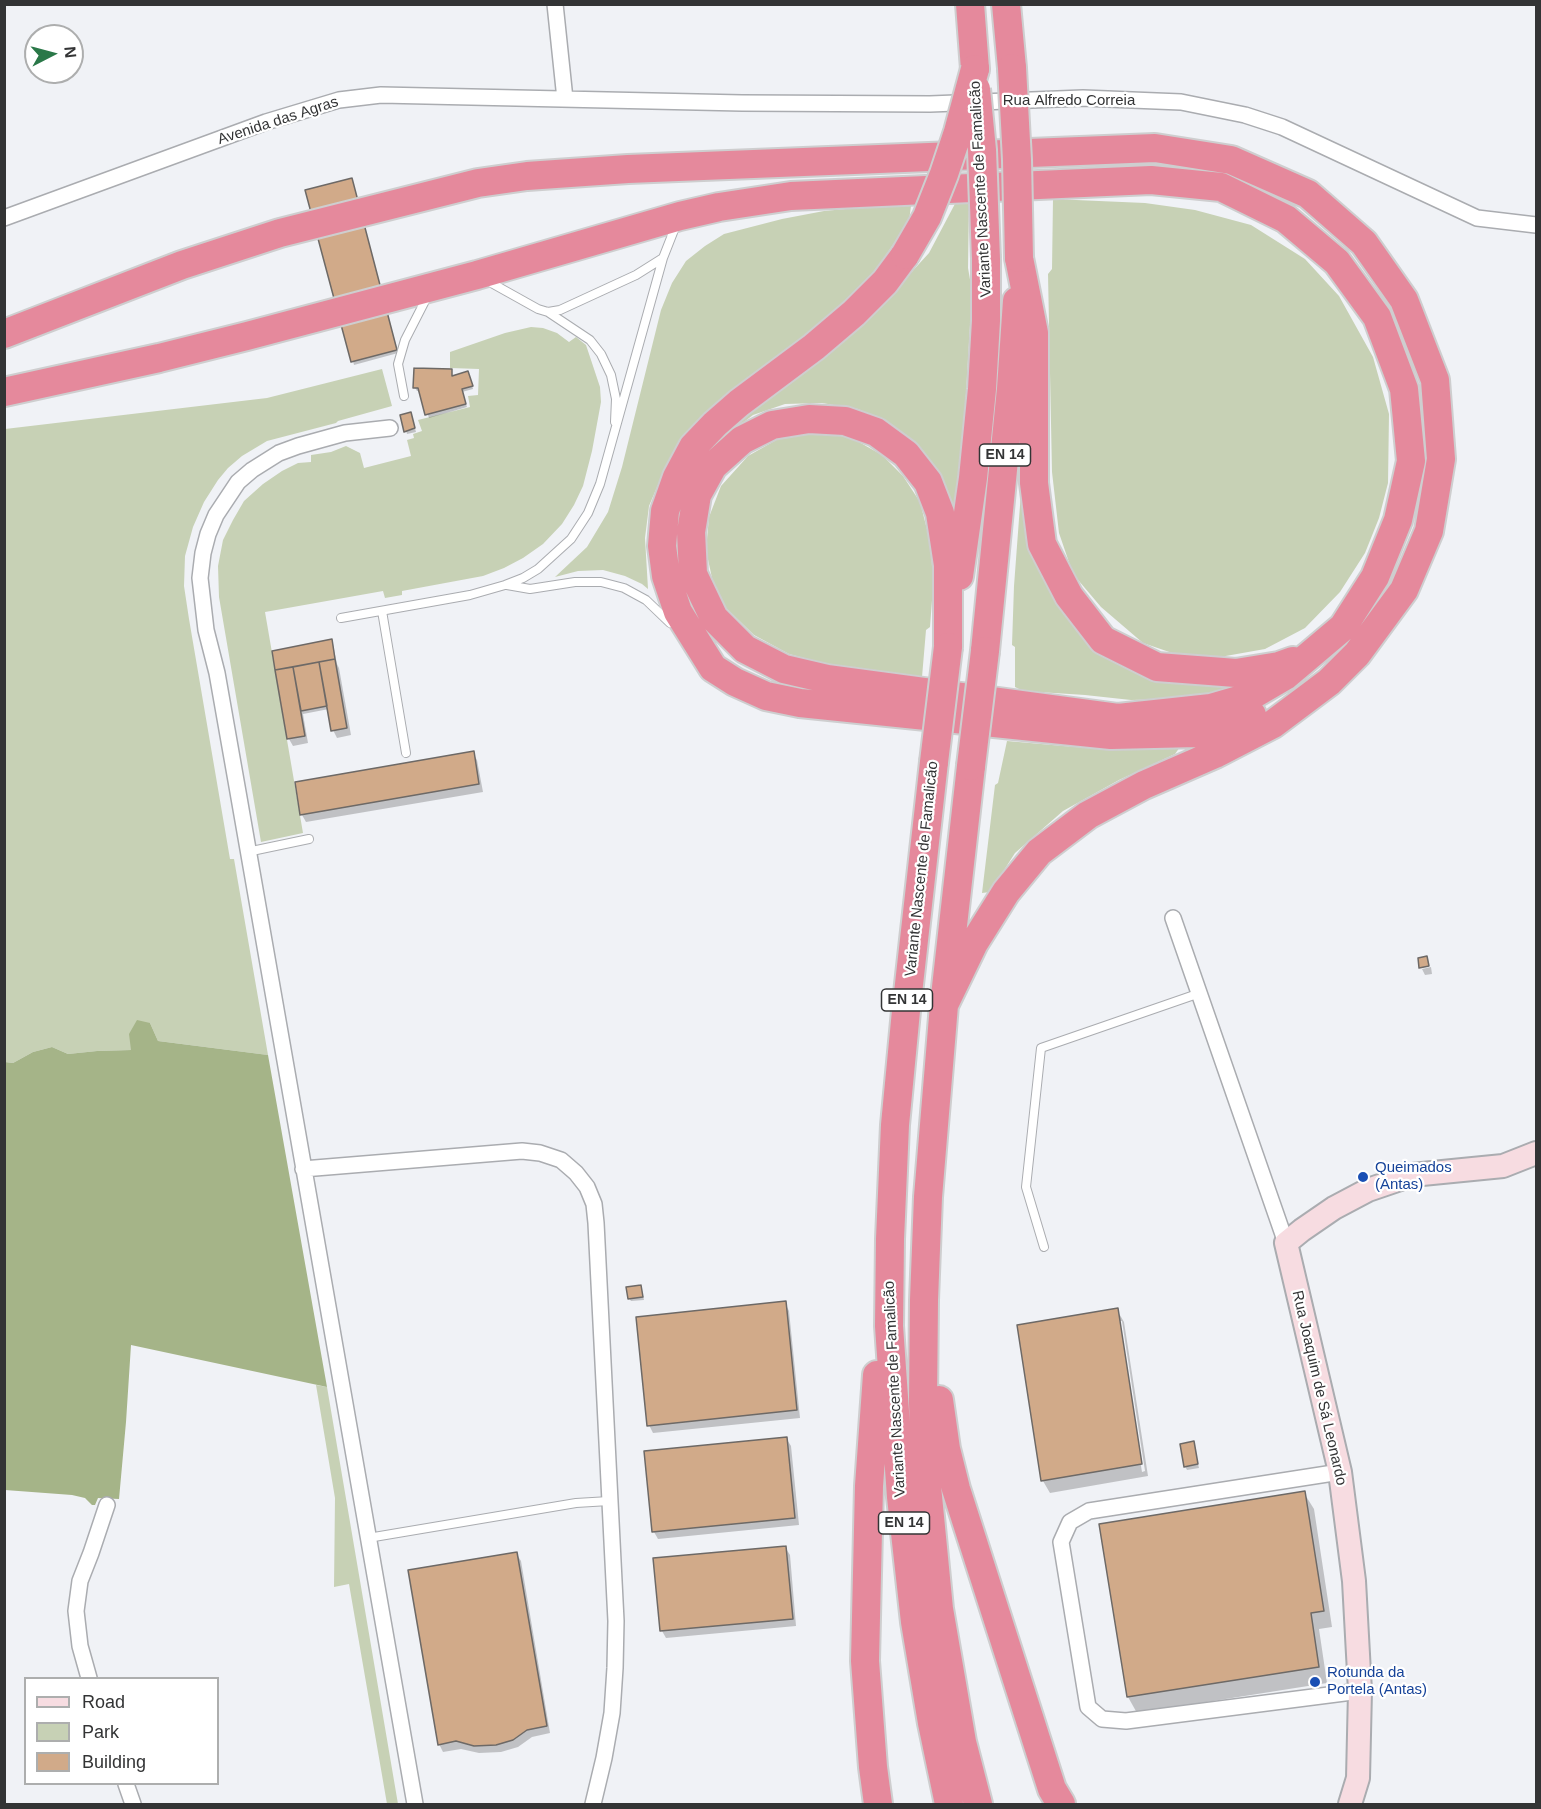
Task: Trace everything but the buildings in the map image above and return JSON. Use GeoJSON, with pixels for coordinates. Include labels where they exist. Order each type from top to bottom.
{"type":"FeatureCollection","features":[{"type":"Feature","properties":{"kind":"highway","name":"Variante Nascente de Famalicão"},"geometry":{"type":"LineString","coordinates":[[950,1804],[922,1666],[900,1497],[889,1326],[895,1125],[934,762],[973,478],[985,332],[987,259],[982,150],[970,4]]}},
{"type":"Feature","properties":{"kind":"highway","name":"Variante Nascente de Famalicão"},"geometry":{"type":"LineString","coordinates":[[978,1804],[962,1742],[938,1598],[926,1476],[923,1403],[924,1300],[928,1197],[944,1005],[985,651],[1011,389],[1019,258],[1012,68],[1006,4]]}},
{"type":"Feature","properties":{"kind":"highway"},"geometry":{"type":"LineString","coordinates":[[975,69],[944,174],[927,217],[905,255],[885,282],[854,313],[814,347],[739,403],[693,447],[677,477],[665,511],[662,546],[666,576],[678,612],[713,668],[735,682],[766,696],[800,703],[1111,735],[1197,734],[1262,712],[1329,682]]}},
{"type":"Feature","properties":{"kind":"highway"},"geometry":{"type":"LineString","coordinates":[[4,333],[182,265],[240,246],[391,204],[499,180],[628,169],[1155,148],[1231,160],[1308,194],[1364,243],[1404,300],[1435,380],[1441,459],[1429,531],[1404,590],[1357,654],[1329,682],[1273,724],[1144,785],[1088,815],[1040,852],[1006,892],[974,943],[944,1005]]}},
{"type":"Feature","properties":{"kind":"highway"},"geometry":{"type":"LineString","coordinates":[[4,392],[159,358],[434,287],[680,216],[719,207],[791,196],[1150,180],[1221,187],[1286,219],[1337,262],[1377,317],[1404,389],[1411,461],[1398,520],[1375,577],[1343,627],[1285,676],[1249,697],[1211,708],[1118,718],[827,679],[784,669],[745,649],[714,618],[693,574],[691,532],[697,495],[713,466],[742,440],[772,425],[809,419],[845,422],[876,432],[906,454],[928,482],[940,513],[948,565],[948,647]]}},
{"type":"Feature","properties":{"kind":"highway"},"geometry":{"type":"LineString","coordinates":[[1019,258],[1034,333],[1034,483],[1042,544],[1069,597],[1104,640],[1157,668],[1236,673],[1279,666],[1308,657]]}},
{"type":"Feature","properties":{"kind":"highway"},"geometry":{"type":"LineString","coordinates":[[878,1804],[865,1661],[865,1603],[870,1475],[890,1239]]}},
{"type":"Feature","properties":{"kind":"highway"},"geometry":{"type":"LineString","coordinates":[[924,1300],[946,1449],[956,1489],[1052,1789],[1061,1804]]}},
{"type":"Feature","properties":{"kind":"street"},"geometry":{"type":"LineString","coordinates":[[555,4],[565,99]]}},
{"type":"Feature","properties":{"kind":"street","name":"Avenida das Agras"},"geometry":{"type":"LineString","coordinates":[[4,219],[266,122],[339,100],[381,94],[565,99]]}},
{"type":"Feature","properties":{"kind":"street","name":"Rua Alfredo Correia"},"geometry":{"type":"LineString","coordinates":[[565,99],[930,104],[1083,98],[1181,102],[1245,115],[1282,128],[1477,218],[1536,225]]}},
{"type":"Feature","properties":{"kind":"street"},"geometry":{"type":"LineString","coordinates":[[390,428],[345,433],[298,446],[264,462],[245,476],[216,515],[203,553],[200,578],[206,630],[236,781],[415,1804]]}},
{"type":"Feature","properties":{"kind":"street"},"geometry":{"type":"LineString","coordinates":[[1173,918],[1286,1243],[1334,1208],[1368,1190],[1412,1175],[1503,1166],[1536,1153]]}},
{"type":"Feature","properties":{"kind":"street"},"geometry":{"type":"LineString","coordinates":[[303,1169],[522,1151],[540,1153],[561,1160],[587,1187],[594,1204],[596,1223],[615,1621],[612,1713],[593,1804]]}},
{"type":"Feature","properties":{"kind":"street","name":"Rua Joaquim de Sá Leonardo"},"geometry":{"type":"LineString","coordinates":[[1286,1243],[1340,1472],[1354,1581],[1360,1691],[1358,1778],[1350,1804]]}},
{"type":"Feature","properties":{"kind":"street"},"geometry":{"type":"LineString","coordinates":[[1340,1472],[1089,1511],[1071,1522],[1061,1542],[1088,1707],[1102,1719],[1126,1721],[1360,1691]]}},
{"type":"Feature","properties":{"kind":"street"},"geometry":{"type":"LineString","coordinates":[[89,1677],[80,1646],[76,1611],[80,1581],[92,1553],[107,1505]]}},
{"type":"Feature","properties":{"kind":"street"},"geometry":{"type":"LineString","coordinates":[[126,1785],[133,1804]]}},
{"type":"Feature","properties":{"kind":"lane"},"geometry":{"type":"LineString","coordinates":[[341,618],[470,595],[505,585],[523,578],[571,539],[595,499],[615,435],[663,258],[680,216]]}},
{"type":"Feature","properties":{"kind":"lane"},"geometry":{"type":"LineString","coordinates":[[548,312],[560,310],[599,293],[636,275],[663,258]]}},
{"type":"Feature","properties":{"kind":"lane"},"geometry":{"type":"LineString","coordinates":[[477,275],[538,309],[548,312],[590,340],[602,354],[611,375],[616,399],[615,435]]}},
{"type":"Feature","properties":{"kind":"lane"},"geometry":{"type":"LineString","coordinates":[[405,396],[398,364],[414,321],[434,287]]}},
{"type":"Feature","properties":{"kind":"lane"},"geometry":{"type":"LineString","coordinates":[[505,585],[530,589],[575,582],[601,582],[624,588],[645,600],[675,628]]}},
{"type":"Feature","properties":{"kind":"lane"},"geometry":{"type":"LineString","coordinates":[[382,611],[406,753]]}},
{"type":"Feature","properties":{"kind":"lane"},"geometry":{"type":"LineString","coordinates":[[683,636],[713,668]]}},
{"type":"Feature","properties":{"kind":"lane"},"geometry":{"type":"LineString","coordinates":[[247,852],[309,839]]}},
{"type":"Feature","properties":{"kind":"lane"},"geometry":{"type":"LineString","coordinates":[[1044,1247],[1026,1187],[1041,1048],[1200,993]]}},
{"type":"Feature","properties":{"kind":"lane"},"geometry":{"type":"LineString","coordinates":[[368,1538],[576,1503],[609,1501]]}},
{"type":"Feature","properties":{"kind":"green space"},"geometry":{"type":"Polygon","coordinates":[[[1053,199],[1145,203],[1195,210],[1251,225],[1305,259],[1339,296],[1373,357],[1389,414],[1388,483],[1379,518],[1365,553],[1340,592],[1305,628],[1265,649],[1220,657],[1181,656],[1143,643],[1101,607],[1073,574],[1059,533],[1052,472],[1048,274],[1052,269],[1053,199]]]}},
{"type":"Feature","properties":{"kind":"green space"},"geometry":{"type":"Polygon","coordinates":[[[957,200],[969,201],[968,268],[972,291],[965,410],[953,526],[922,452],[898,429],[858,409],[822,403],[785,404],[753,415],[718,442],[735,422],[896,289],[929,253],[957,200]]]}},
{"type":"Feature","properties":{"kind":"green space"},"geometry":{"type":"Polygon","coordinates":[[[898,204],[911,206],[909,221],[886,255],[890,260],[854,296],[708,412],[682,440],[663,473],[649,506],[645,538],[648,589],[625,576],[603,570],[578,571],[555,577],[587,547],[608,512],[622,467],[661,310],[672,283],[686,261],[724,234],[824,211],[898,204]]]}},
{"type":"Feature","properties":{"kind":"green space"},"geometry":{"type":"Polygon","coordinates":[[[531,327],[557,333],[569,342],[576,337],[586,345],[600,387],[601,402],[592,451],[583,486],[574,505],[562,524],[543,544],[523,558],[483,576],[402,591],[402,595],[385,598],[383,591],[265,612],[303,833],[261,842],[219,597],[218,566],[223,540],[233,520],[244,501],[263,484],[298,463],[311,462],[311,455],[331,452],[346,446],[360,453],[364,468],[411,456],[407,440],[414,438],[413,434],[422,431],[418,420],[470,407],[468,396],[478,395],[479,369],[450,368],[450,352],[505,333],[531,327]]]}},
{"type":"Feature","properties":{"kind":"green space"},"geometry":{"type":"Polygon","coordinates":[[[382,369],[392,406],[267,441],[242,456],[228,468],[204,502],[193,527],[185,556],[184,586],[189,619],[230,859],[234,859],[268,1055],[158,1041],[150,1023],[131,1050],[68,1054],[52,1047],[33,1052],[13,1063],[5,1062],[5,429],[267,398],[382,369]]]}},
{"type":"Feature","properties":{"kind":"green space"},"geometry":{"type":"Polygon","coordinates":[[[1026,425],[1035,553],[1153,677],[1180,684],[1232,686],[1228,690],[1174,699],[1131,700],[1023,691],[1015,687],[1015,647],[1012,645],[1014,586],[1026,425]]]}},
{"type":"Feature","properties":{"kind":"green space"},"geometry":{"type":"Polygon","coordinates":[[[812,433],[850,437],[882,455],[903,476],[920,502],[931,545],[933,587],[930,627],[926,630],[922,677],[860,673],[789,654],[754,635],[723,605],[712,578],[706,550],[709,517],[721,486],[748,456],[778,439],[812,433]]]}},
{"type":"Feature","properties":{"kind":"green space"},"geometry":{"type":"Polygon","coordinates":[[[1007,741],[1116,749],[1180,747],[1175,754],[1119,780],[1063,811],[1015,853],[990,892],[982,893],[995,785],[998,783],[1007,741]]]}},
{"type":"Feature","properties":{"kind":"green space"},"geometry":{"type":"Polygon","coordinates":[[[137,1020],[150,1023],[158,1041],[268,1055],[327,1387],[131,1345],[119,1499],[98,1498],[95,1505],[92,1505],[85,1498],[72,1495],[5,1490],[5,1062],[13,1063],[33,1052],[52,1047],[68,1054],[131,1050],[129,1034],[137,1020]]]}},
{"type":"Feature","properties":{"kind":"green space"},"geometry":{"type":"Polygon","coordinates":[[[316,1385],[327,1387],[398,1804],[387,1804],[349,1584],[334,1587],[335,1498],[316,1385]]]}},
{"type":"Feature","properties":{"kind":"place","name":"Queimados (Antas)"},"geometry":{"type":"Point","coordinates":[1363,1177]}},
{"type":"Feature","properties":{"kind":"place","name":"Rotunda da Portela (Antas)"},"geometry":{"type":"Point","coordinates":[1315,1682]}}]}
